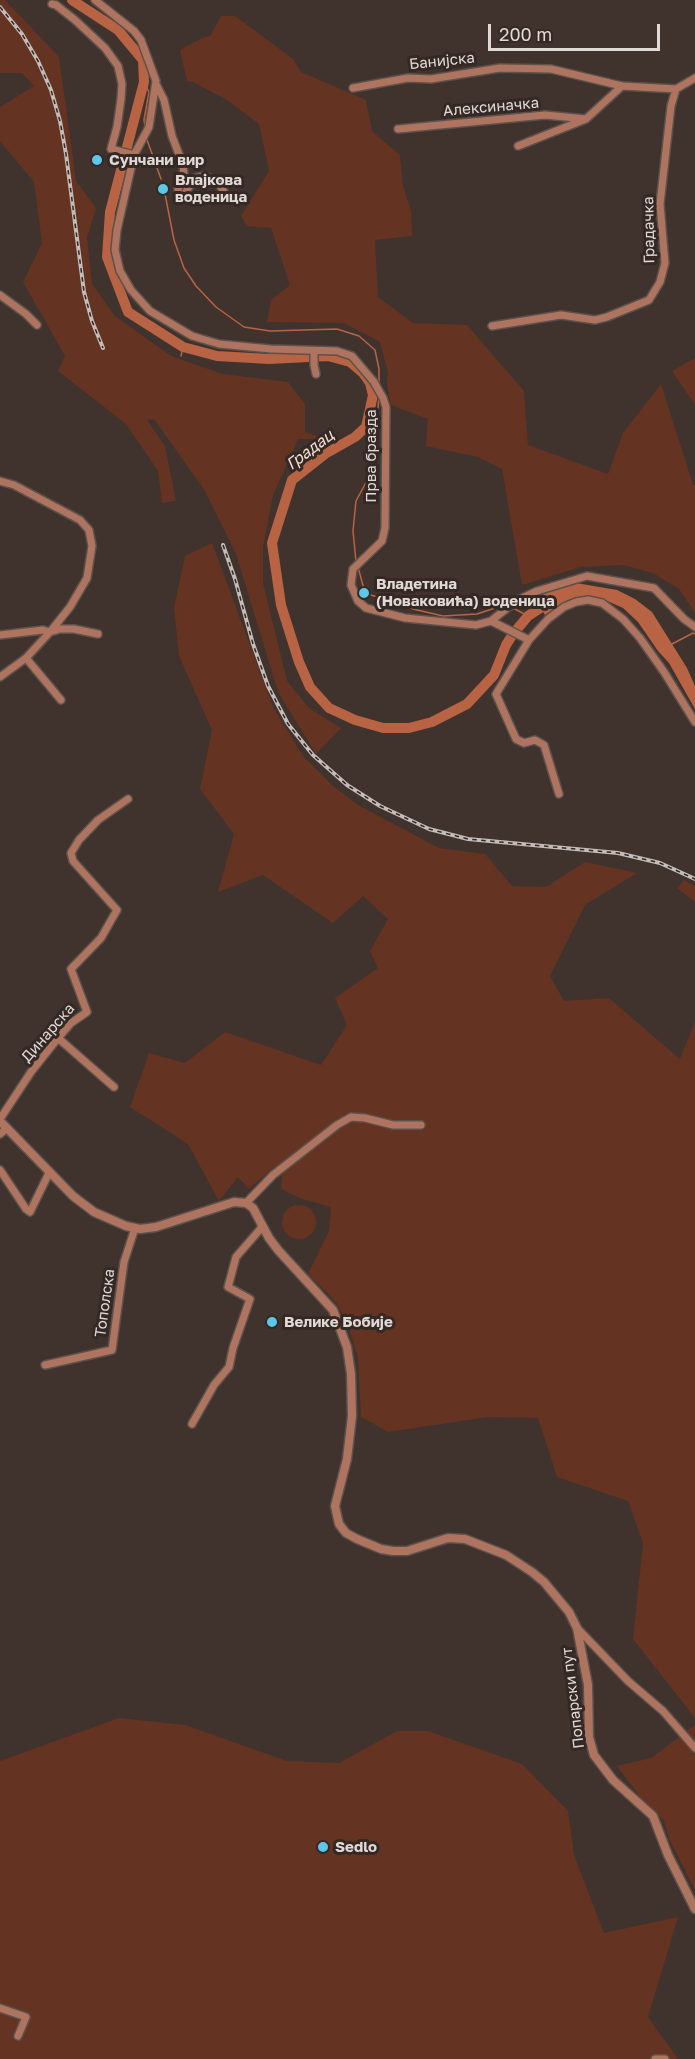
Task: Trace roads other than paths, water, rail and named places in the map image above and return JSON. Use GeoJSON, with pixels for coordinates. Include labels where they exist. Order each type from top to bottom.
{"type":"FeatureCollection","features":[{"type":"Feature","properties":{"kind":"street","name":"Прва бразда"},"geometry":{"type":"LineString","coordinates":[[95,0],[134,31],[141,40],[156,75],[157,86],[147,129],[132,155],[117,230],[115,250],[120,271],[130,290],[150,311],[192,336],[219,344],[338,351],[352,356],[374,382],[383,398],[386,407],[385,528],[382,541],[353,569],[351,585],[358,601],[366,608],[405,618],[476,625],[491,621],[516,601],[537,591],[587,576],[654,588],[695,627]]}},
{"type":"Feature","properties":{"kind":"street"},"geometry":{"type":"LineString","coordinates":[[52,4],[75,20],[118,66],[122,84],[120,112],[111,148],[132,155]]}},
{"type":"Feature","properties":{"kind":"street","name":"Банијска"},"geometry":{"type":"LineString","coordinates":[[353,88],[408,78],[431,79],[500,68],[551,69],[622,86],[676,89]]}},
{"type":"Feature","properties":{"kind":"street"},"geometry":{"type":"LineString","coordinates":[[676,89],[695,78]]}},
{"type":"Feature","properties":{"kind":"street"},"geometry":{"type":"LineString","coordinates":[[157,86],[183,165],[183,175],[178,189],[179,196],[183,196],[195,178],[204,176],[217,181],[228,198]]}},
{"type":"Feature","properties":{"kind":"street"},"geometry":{"type":"LineString","coordinates":[[518,146],[586,119],[622,86]]}},
{"type":"Feature","properties":{"kind":"street","name":"Градачка"},"geometry":{"type":"LineString","coordinates":[[492,326],[561,315],[595,320],[649,300],[660,282],[665,263],[660,204],[671,106],[676,89]]}},
{"type":"Feature","properties":{"kind":"street"},"geometry":{"type":"LineString","coordinates":[[152,107],[165,107]]}},
{"type":"Feature","properties":{"kind":"street","name":"Алексиначка"},"geometry":{"type":"LineString","coordinates":[[398,129],[545,115],[586,119]]}},
{"type":"Feature","properties":{"kind":"street"},"geometry":{"type":"LineString","coordinates":[[0,295],[26,314],[37,326]]}},
{"type":"Feature","properties":{"kind":"street"},"geometry":{"type":"LineString","coordinates":[[314,351],[316,374]]}},
{"type":"Feature","properties":{"kind":"street"},"geometry":{"type":"LineString","coordinates":[[0,481],[14,485],[80,520],[89,530],[92,546],[87,578],[70,607],[50,633],[26,658],[0,677]]}},
{"type":"Feature","properties":{"kind":"street"},"geometry":{"type":"LineString","coordinates":[[558,794],[544,744],[535,741],[524,743],[516,739],[496,694],[528,639],[564,607],[582,601],[602,603],[623,619],[640,638],[664,672],[695,722]]}},
{"type":"Feature","properties":{"kind":"street"},"geometry":{"type":"LineString","coordinates":[[491,621],[528,639]]}},
{"type":"Feature","properties":{"kind":"street"},"geometry":{"type":"LineString","coordinates":[[0,634],[43,630],[50,633],[67,629],[98,634]]}},
{"type":"Feature","properties":{"kind":"street"},"geometry":{"type":"LineString","coordinates":[[26,658],[61,700]]}},
{"type":"Feature","properties":{"kind":"street","name":"Динарска"},"geometry":{"type":"LineString","coordinates":[[2,1126],[28,1077],[71,1023],[87,1012],[72,969],[101,938],[117,910],[73,861],[71,853],[79,840],[98,820],[128,800]]}},
{"type":"Feature","properties":{"kind":"street"},"geometry":{"type":"LineString","coordinates":[[58,1038],[114,1087]]}},
{"type":"Feature","properties":{"kind":"street"},"geometry":{"type":"LineString","coordinates":[[2,1126],[65,1189],[89,1209],[109,1220],[135,1228],[156,1227],[230,1203],[246,1203],[273,1175],[337,1125],[351,1117],[393,1125],[421,1125]]}},
{"type":"Feature","properties":{"kind":"street"},"geometry":{"type":"LineString","coordinates":[[0,1170],[30,1212],[49,1173]]}},
{"type":"Feature","properties":{"kind":"street","name":"Попарски пут"},"geometry":{"type":"LineString","coordinates":[[246,1203],[255,1211],[278,1250],[330,1306],[347,1347],[351,1374],[351,1422],[347,1458],[335,1506],[337,1520],[343,1530],[369,1544],[393,1551],[407,1551],[453,1538],[462,1538],[487,1546],[512,1558],[539,1578],[564,1606],[577,1628],[588,1685],[591,1749],[604,1770],[653,1816],[668,1855],[695,1909]]}},
{"type":"Feature","properties":{"kind":"street"},"geometry":{"type":"LineString","coordinates":[[192,1424],[214,1385],[229,1367],[250,1299],[228,1287],[236,1257],[263,1226]]}},
{"type":"Feature","properties":{"kind":"street","name":"Тополска"},"geometry":{"type":"LineString","coordinates":[[45,1365],[112,1350],[124,1262],[135,1228]]}},
{"type":"Feature","properties":{"kind":"street"},"geometry":{"type":"LineString","coordinates":[[577,1628],[628,1681],[663,1711],[695,1748]]}},
{"type":"Feature","properties":{"kind":"street"},"geometry":{"type":"LineString","coordinates":[[0,2008],[26,2017],[18,2036]]}},
{"type":"Feature","properties":{"kind":"street"},"geometry":{"type":"LineString","coordinates":[[655,2059],[665,2059]]}},
{"type":"Feature","properties":{"kind":"waterway","name":"Градац"},"geometry":{"type":"LineString","coordinates":[[72,0],[118,30],[143,60],[144,82],[110,212],[107,257],[128,312],[183,347],[217,356],[269,359],[328,356],[350,362],[363,373],[370,383],[373,395],[366,427],[355,437],[325,454],[292,480],[272,543],[281,605],[299,662],[310,687],[329,708],[355,720],[383,728],[409,728],[432,722],[467,704],[494,675],[513,634],[528,616],[551,601]]}},
{"type":"Feature","properties":{"kind":"waterway"},"geometry":{"type":"LineString","coordinates":[[144,82],[149,92],[145,127]]}},
{"type":"Feature","properties":{"kind":"waterway"},"geometry":{"type":"LineString","coordinates":[[146,137],[161,179]]}},
{"type":"Feature","properties":{"kind":"waterway"},"geometry":{"type":"LineString","coordinates":[[165,194],[174,240],[184,268],[196,286],[216,307],[244,327],[270,331],[337,329],[359,336],[375,350],[379,384]]}},
{"type":"Feature","properties":{"kind":"waterway"},"geometry":{"type":"LineString","coordinates":[[181,356],[183,347]]}},
{"type":"Feature","properties":{"kind":"waterway"},"geometry":{"type":"LineString","coordinates":[[356,562],[353,531],[356,501],[370,475],[379,397]]}},
{"type":"Feature","properties":{"kind":"waterway"},"geometry":{"type":"LineString","coordinates":[[358,567],[365,593],[380,598]]}},
{"type":"Feature","properties":{"kind":"waterway"},"geometry":{"type":"LineString","coordinates":[[393,600],[413,609],[443,616],[477,614],[507,604]]}},
{"type":"Feature","properties":{"kind":"waterway"},"geometry":{"type":"LineString","coordinates":[[513,608],[528,616]]}},
{"type":"Feature","properties":{"kind":"waterway"},"geometry":{"type":"LineString","coordinates":[[672,644],[695,634]]}},
{"type":"Feature","properties":{"kind":"railway"},"geometry":{"type":"LineString","coordinates":[[0,7],[22,34],[51,90],[66,154],[84,292],[103,348]]}},
{"type":"Feature","properties":{"kind":"railway"},"geometry":{"type":"LineString","coordinates":[[223,545],[268,686],[288,724],[313,755],[347,785],[380,806],[429,829],[468,839],[618,853],[660,863],[695,879]]}},
{"type":"Feature","properties":{"kind":"place","name":"Сунчани вир"},"geometry":{"type":"Point","coordinates":[97,160]}},
{"type":"Feature","properties":{"kind":"place","name":"Влајкова воденица"},"geometry":{"type":"Point","coordinates":[163,189]}},
{"type":"Feature","properties":{"kind":"place","name":"Владетина (Новаковића) воденица"},"geometry":{"type":"Point","coordinates":[364,593]}},
{"type":"Feature","properties":{"kind":"place","name":"Велике Бобије"},"geometry":{"type":"Point","coordinates":[272,1322]}},
{"type":"Feature","properties":{"kind":"place","name":"Sedlo"},"geometry":{"type":"Point","coordinates":[323,1847]}}]}
